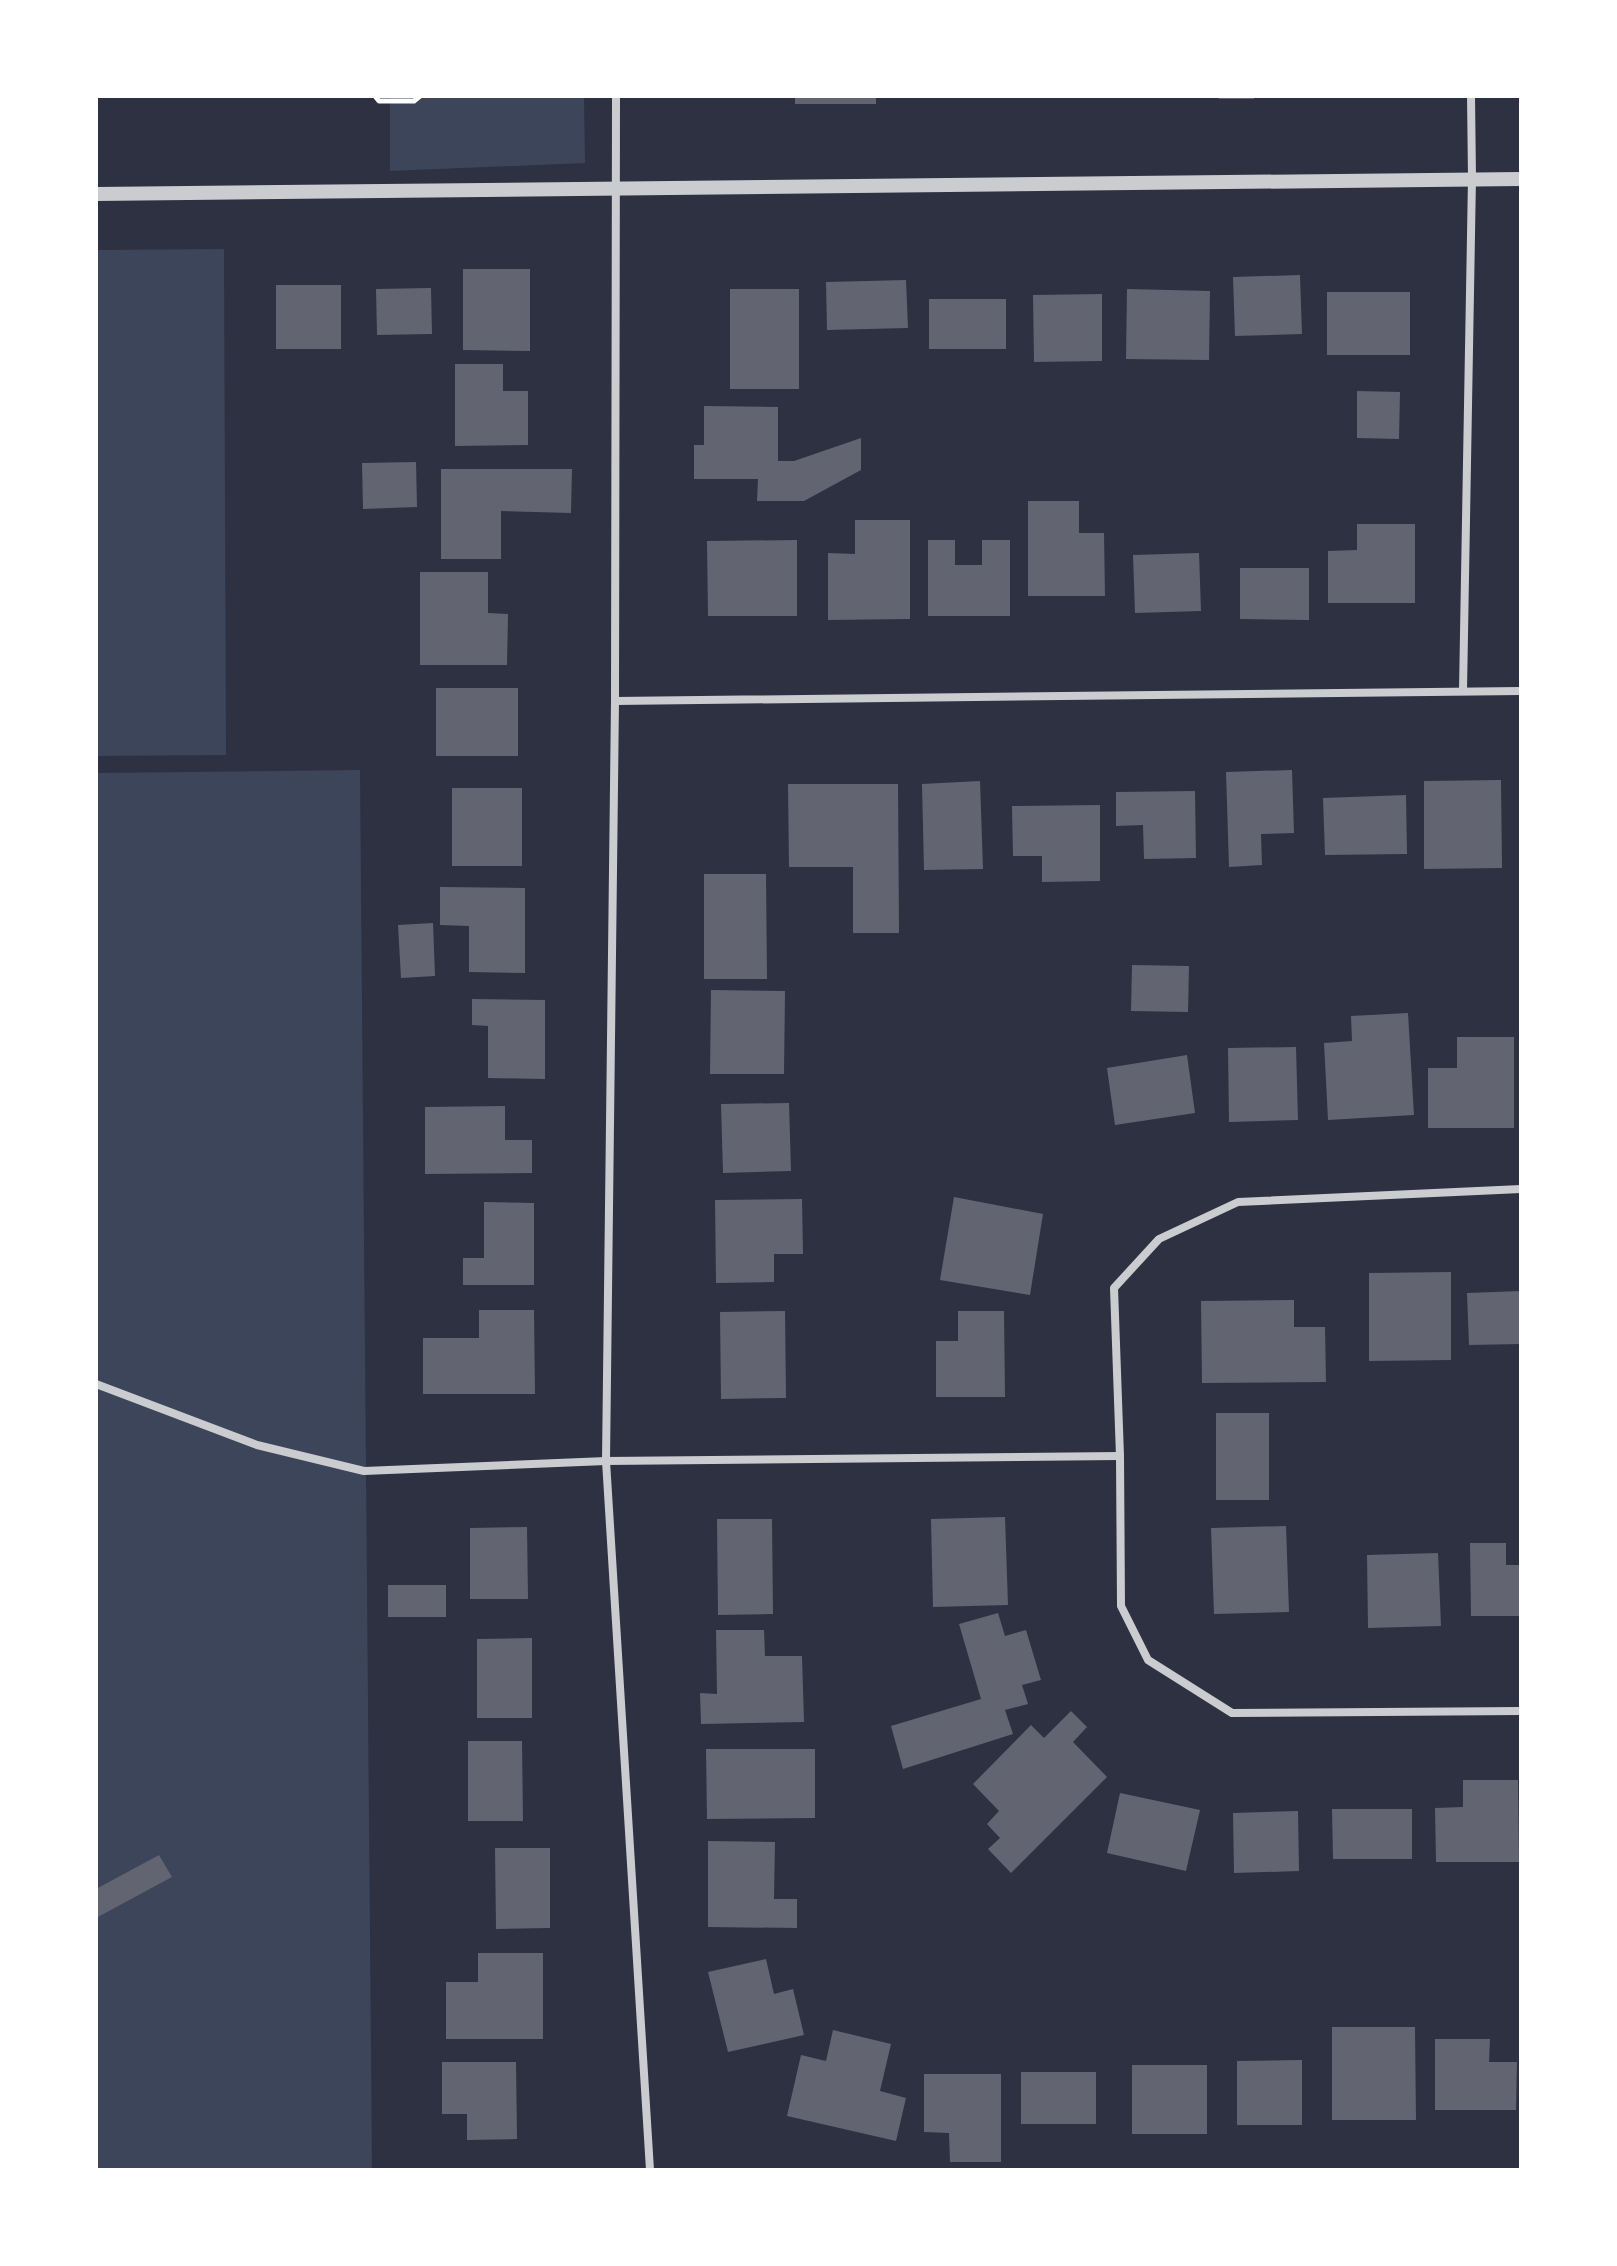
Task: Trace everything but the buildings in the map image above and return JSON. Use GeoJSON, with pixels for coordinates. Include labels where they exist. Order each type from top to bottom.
{"type":"FeatureCollection","features":[{"type":"Feature","properties":{"kind":"street"},"geometry":{"type":"LineString","coordinates":[[616,96],[615,701],[606,1461],[650,2170]]}},
{"type":"Feature","properties":{"kind":"street"},"geometry":{"type":"LineString","coordinates":[[1463,691],[1471,96]]}},
{"type":"Feature","properties":{"kind":"street"},"geometry":{"type":"LineString","coordinates":[[96,194],[1521,179]]}},
{"type":"Feature","properties":{"kind":"street"},"geometry":{"type":"LineString","coordinates":[[615,701],[1521,691]]}},
{"type":"Feature","properties":{"kind":"street"},"geometry":{"type":"LineString","coordinates":[[1521,1189],[1238,1202],[1159,1239],[1114,1288],[1121,1606],[1148,1660],[1232,1713],[1521,1711]]}},
{"type":"Feature","properties":{"kind":"street"},"geometry":{"type":"LineString","coordinates":[[96,1384],[257,1445],[364,1471],[606,1461],[1120,1456]]}},
{"type":"Feature","properties":{"kind":"path"},"geometry":{"type":"LineString","coordinates":[[375,96],[379,101],[414,101],[420,96]]}},
{"type":"Feature","properties":{"kind":"shaded area"},"geometry":{"type":"Polygon","coordinates":[[[390,96],[584,96],[585,163],[390,171],[390,96]]]}},
{"type":"Feature","properties":{"kind":"shaded area"},"geometry":{"type":"Polygon","coordinates":[[[224,249],[226,755],[96,756],[96,250],[224,249]]]}},
{"type":"Feature","properties":{"kind":"shaded area"},"geometry":{"type":"Polygon","coordinates":[[[360,770],[372,2170],[96,2170],[96,773],[360,770]]]}}]}
